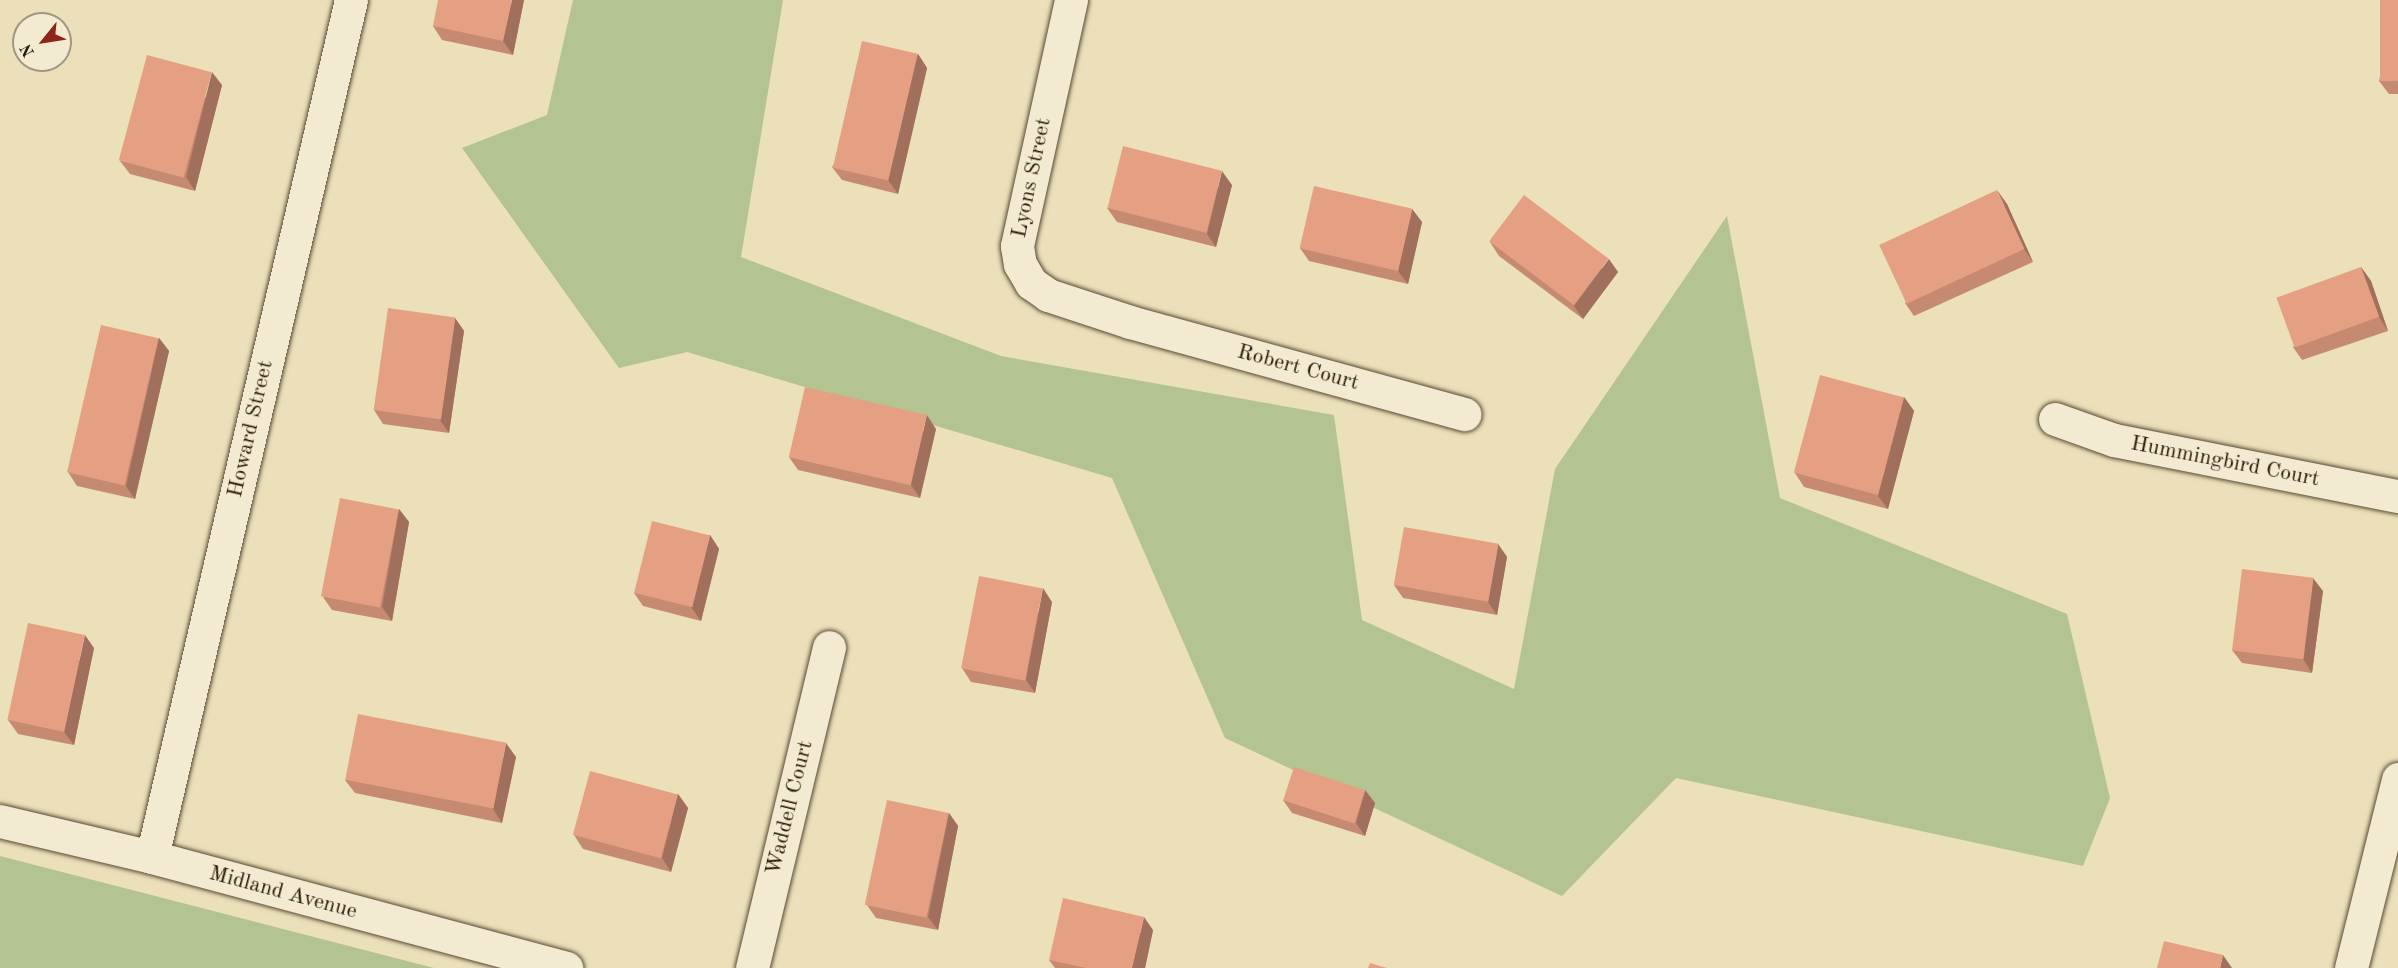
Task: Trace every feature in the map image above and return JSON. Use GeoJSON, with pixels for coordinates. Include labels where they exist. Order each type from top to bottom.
{"type":"FeatureCollection","features":[{"type":"Feature","properties":{"kind":"street","name":"Howard Street"},"geometry":{"type":"LineString","coordinates":[[152,857],[351,0]]}},
{"type":"Feature","properties":{"kind":"street","name":"Lyons Street"},"geometry":{"type":"LineString","coordinates":[[1071,0],[1017,246],[1020,264],[1031,283],[1048,295],[1130,322]]}},
{"type":"Feature","properties":{"kind":"street","name":"Robert Court"},"geometry":{"type":"LineString","coordinates":[[1130,322],[1465,414]]}},
{"type":"Feature","properties":{"kind":"street","name":"Hummingbird Court"},"geometry":{"type":"LineString","coordinates":[[2055,419],[2114,440],[2398,496]]}},
{"type":"Feature","properties":{"kind":"street","name":"Waddell Court"},"geometry":{"type":"LineString","coordinates":[[752,968],[829,647]]}},
{"type":"Feature","properties":{"kind":"street"},"geometry":{"type":"LineString","coordinates":[[2351,968],[2398,779]]}},
{"type":"Feature","properties":{"kind":"street","name":"Midland Avenue"},"geometry":{"type":"LineString","coordinates":[[0,821],[152,857],[566,968]]}},
{"type":"Feature","properties":{"kind":"green space"},"geometry":{"type":"Polygon","coordinates":[[[573,0],[783,0],[741,257],[1001,356],[1334,415],[1362,620],[1514,689],[1555,469],[1727,216],[1780,498],[2067,614],[2110,798],[2083,866],[1676,778],[1562,896],[1225,738],[1112,478],[687,352],[619,368],[462,148],[547,115],[573,0]]]}},
{"type":"Feature","properties":{"kind":"green space"},"geometry":{"type":"Polygon","coordinates":[[[0,856],[434,968],[0,968],[0,856]]]}},
{"type":"Feature","properties":{"kind":"building"},"geometry":{"type":"Polygon","coordinates":[[[438,0],[512,0],[503,41],[433,26],[438,0]]]}},
{"type":"Feature","properties":{"kind":"building"},"geometry":{"type":"Polygon","coordinates":[[[2380,0],[2398,0],[2398,81],[2380,81],[2380,0]]]}},
{"type":"Feature","properties":{"kind":"building"},"geometry":{"type":"Polygon","coordinates":[[[862,41],[918,54],[888,180],[833,168],[862,41]]]}},
{"type":"Feature","properties":{"kind":"building"},"geometry":{"type":"Polygon","coordinates":[[[147,55],[212,72],[184,178],[119,160],[147,55]]]}},
{"type":"Feature","properties":{"kind":"building"},"geometry":{"type":"Polygon","coordinates":[[[1123,146],[1222,171],[1206,233],[1108,208],[1123,146]]]}},
{"type":"Feature","properties":{"kind":"building"},"geometry":{"type":"Polygon","coordinates":[[[1314,186],[1412,209],[1398,271],[1300,248],[1314,186]]]}},
{"type":"Feature","properties":{"kind":"building"},"geometry":{"type":"Polygon","coordinates":[[[1997,190],[2024,249],[1907,304],[1879,245],[1997,190]]]}},
{"type":"Feature","properties":{"kind":"building"},"geometry":{"type":"Polygon","coordinates":[[[1524,195],[1609,259],[1574,305],[1489,241],[1524,195]]]}},
{"type":"Feature","properties":{"kind":"building"},"geometry":{"type":"Polygon","coordinates":[[[2361,267],[2379,317],[2295,348],[2276,298],[2361,267]]]}},
{"type":"Feature","properties":{"kind":"building"},"geometry":{"type":"Polygon","coordinates":[[[388,308],[455,317],[441,419],[374,410],[388,308]]]}},
{"type":"Feature","properties":{"kind":"building"},"geometry":{"type":"Polygon","coordinates":[[[101,325],[158,338],[125,485],[67,472],[101,325]]]}},
{"type":"Feature","properties":{"kind":"building"},"geometry":{"type":"Polygon","coordinates":[[[1820,375],[1904,398],[1878,495],[1794,473],[1820,375]]]}},
{"type":"Feature","properties":{"kind":"building"},"geometry":{"type":"Polygon","coordinates":[[[805,387],[927,415],[911,485],[789,457],[805,387]]]}},
{"type":"Feature","properties":{"kind":"building"},"geometry":{"type":"Polygon","coordinates":[[[340,498],[399,509],[380,608],[321,596],[340,498]]]}},
{"type":"Feature","properties":{"kind":"building"},"geometry":{"type":"Polygon","coordinates":[[[652,521],[710,536],[692,607],[634,593],[652,521]]]}},
{"type":"Feature","properties":{"kind":"building"},"geometry":{"type":"Polygon","coordinates":[[[1404,527],[1499,544],[1488,602],[1394,585],[1404,527]]]}},
{"type":"Feature","properties":{"kind":"building"},"geometry":{"type":"Polygon","coordinates":[[[2242,569],[2313,578],[2303,659],[2232,650],[2242,569]]]}},
{"type":"Feature","properties":{"kind":"building"},"geometry":{"type":"Polygon","coordinates":[[[979,576],[1043,588],[1025,681],[961,668],[979,576]]]}},
{"type":"Feature","properties":{"kind":"building"},"geometry":{"type":"Polygon","coordinates":[[[28,623],[85,635],[64,732],[7,720],[28,623]]]}},
{"type":"Feature","properties":{"kind":"building"},"geometry":{"type":"Polygon","coordinates":[[[358,714],[506,743],[493,809],[345,780],[358,714]]]}},
{"type":"Feature","properties":{"kind":"building"},"geometry":{"type":"Polygon","coordinates":[[[1294,767],[1365,790],[1355,823],[1283,800],[1294,767]]]}},
{"type":"Feature","properties":{"kind":"building"},"geometry":{"type":"Polygon","coordinates":[[[590,771],[678,795],[661,858],[573,835],[590,771]]]}},
{"type":"Feature","properties":{"kind":"building"},"geometry":{"type":"Polygon","coordinates":[[[887,800],[949,813],[926,918],[865,905],[887,800]]]}},
{"type":"Feature","properties":{"kind":"building"},"geometry":{"type":"Polygon","coordinates":[[[1063,898],[1144,917],[1132,968],[1086,968],[1049,960],[1063,898]]]}},
{"type":"Feature","properties":{"kind":"building"},"geometry":{"type":"Polygon","coordinates":[[[2164,941],[2223,955],[2220,968],[2157,968],[2164,941]]]}},
{"type":"Feature","properties":{"kind":"building"},"geometry":{"type":"Polygon","coordinates":[[[1370,963],[1387,968],[1368,968],[1370,963]]]}}]}
